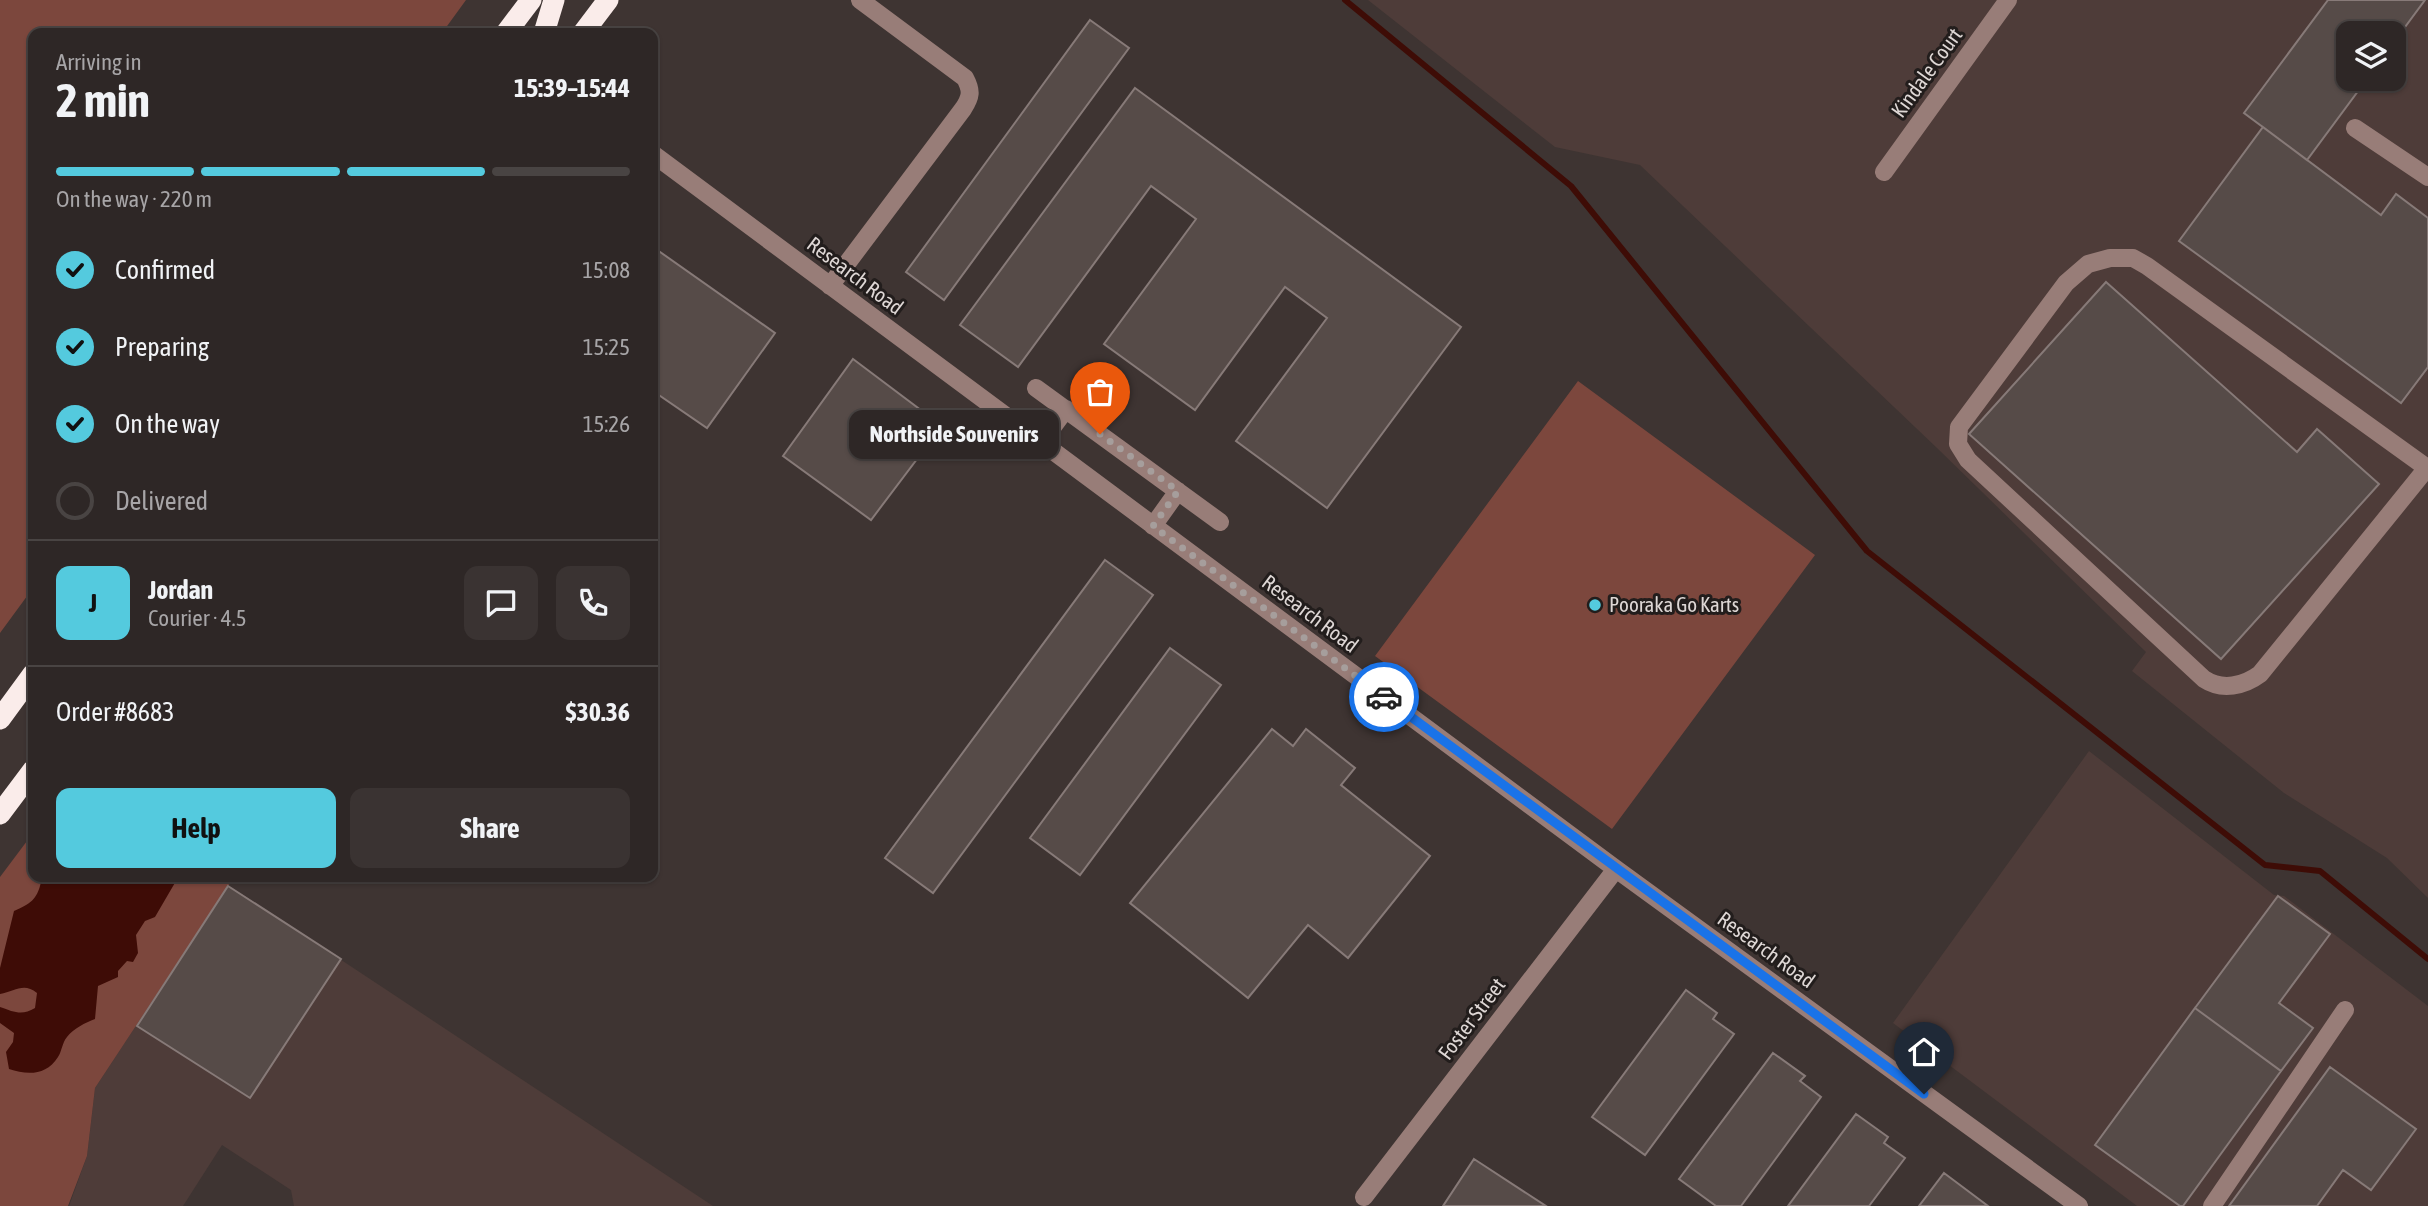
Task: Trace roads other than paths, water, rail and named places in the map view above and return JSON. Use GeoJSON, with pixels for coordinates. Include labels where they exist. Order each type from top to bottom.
{"type":"FeatureCollection","features":[{"type":"Feature","properties":{"kind":"highway"},"geometry":{"type":"LineString","coordinates":[[510,28],[531,0]]}},
{"type":"Feature","properties":{"kind":"highway"},"geometry":{"type":"LineString","coordinates":[[546,28],[554,0]]}},
{"type":"Feature","properties":{"kind":"highway"},"geometry":{"type":"LineString","coordinates":[[587,28],[608,0]]}},
{"type":"Feature","properties":{"kind":"highway"},"geometry":{"type":"LineString","coordinates":[[0,719],[28,681]]}},
{"type":"Feature","properties":{"kind":"highway"},"geometry":{"type":"LineString","coordinates":[[0,814],[28,777]]}},
{"type":"Feature","properties":{"kind":"street"},"geometry":{"type":"LineString","coordinates":[[830,286],[963,109],[971,92],[965,78],[860,0]]}},
{"type":"Feature","properties":{"kind":"street","name":"Kindale Court"},"geometry":{"type":"LineString","coordinates":[[1884,172],[2008,0]]}},
{"type":"Feature","properties":{"kind":"street"},"geometry":{"type":"LineString","coordinates":[[2355,128],[2428,177]]}},
{"type":"Feature","properties":{"kind":"street","name":"Research Road"},"geometry":{"type":"LineString","coordinates":[[658,158],[1616,869],[2079,1206]]}},
{"type":"Feature","properties":{"kind":"street"},"geometry":{"type":"LineString","coordinates":[[2110,258],[2133,258],[2428,467],[2260,674],[2248,684],[2224,686],[2213,685],[2204,679],[1968,460],[1958,444],[1959,427],[2066,283],[2088,264],[2110,258]]}},
{"type":"Feature","properties":{"kind":"street"},"geometry":{"type":"LineString","coordinates":[[1037,388],[1220,522]]}},
{"type":"Feature","properties":{"kind":"street"},"geometry":{"type":"LineString","coordinates":[[1041,443],[1066,409]]}},
{"type":"Feature","properties":{"kind":"street"},"geometry":{"type":"LineString","coordinates":[[1153,526],[1178,491]]}},
{"type":"Feature","properties":{"kind":"street","name":"Foster Street"},"geometry":{"type":"LineString","coordinates":[[1364,1197],[1616,869]]}},
{"type":"Feature","properties":{"kind":"street"},"geometry":{"type":"LineString","coordinates":[[2212,1206],[2345,1010]]}},
{"type":"Feature","properties":{"kind":"waterway"},"geometry":{"type":"LineString","coordinates":[[1345,0],[1571,186],[1867,551],[2265,865],[2320,871],[2428,959]]}},
{"type":"Feature","properties":{"kind":"place","name":"Northside Souvenirs"},"geometry":{"type":"Point","coordinates":[1100,434]}},
{"type":"Feature","properties":{"kind":"place","name":"Pooraka Go Karts"},"geometry":{"type":"Point","coordinates":[1595,605]}}]}
